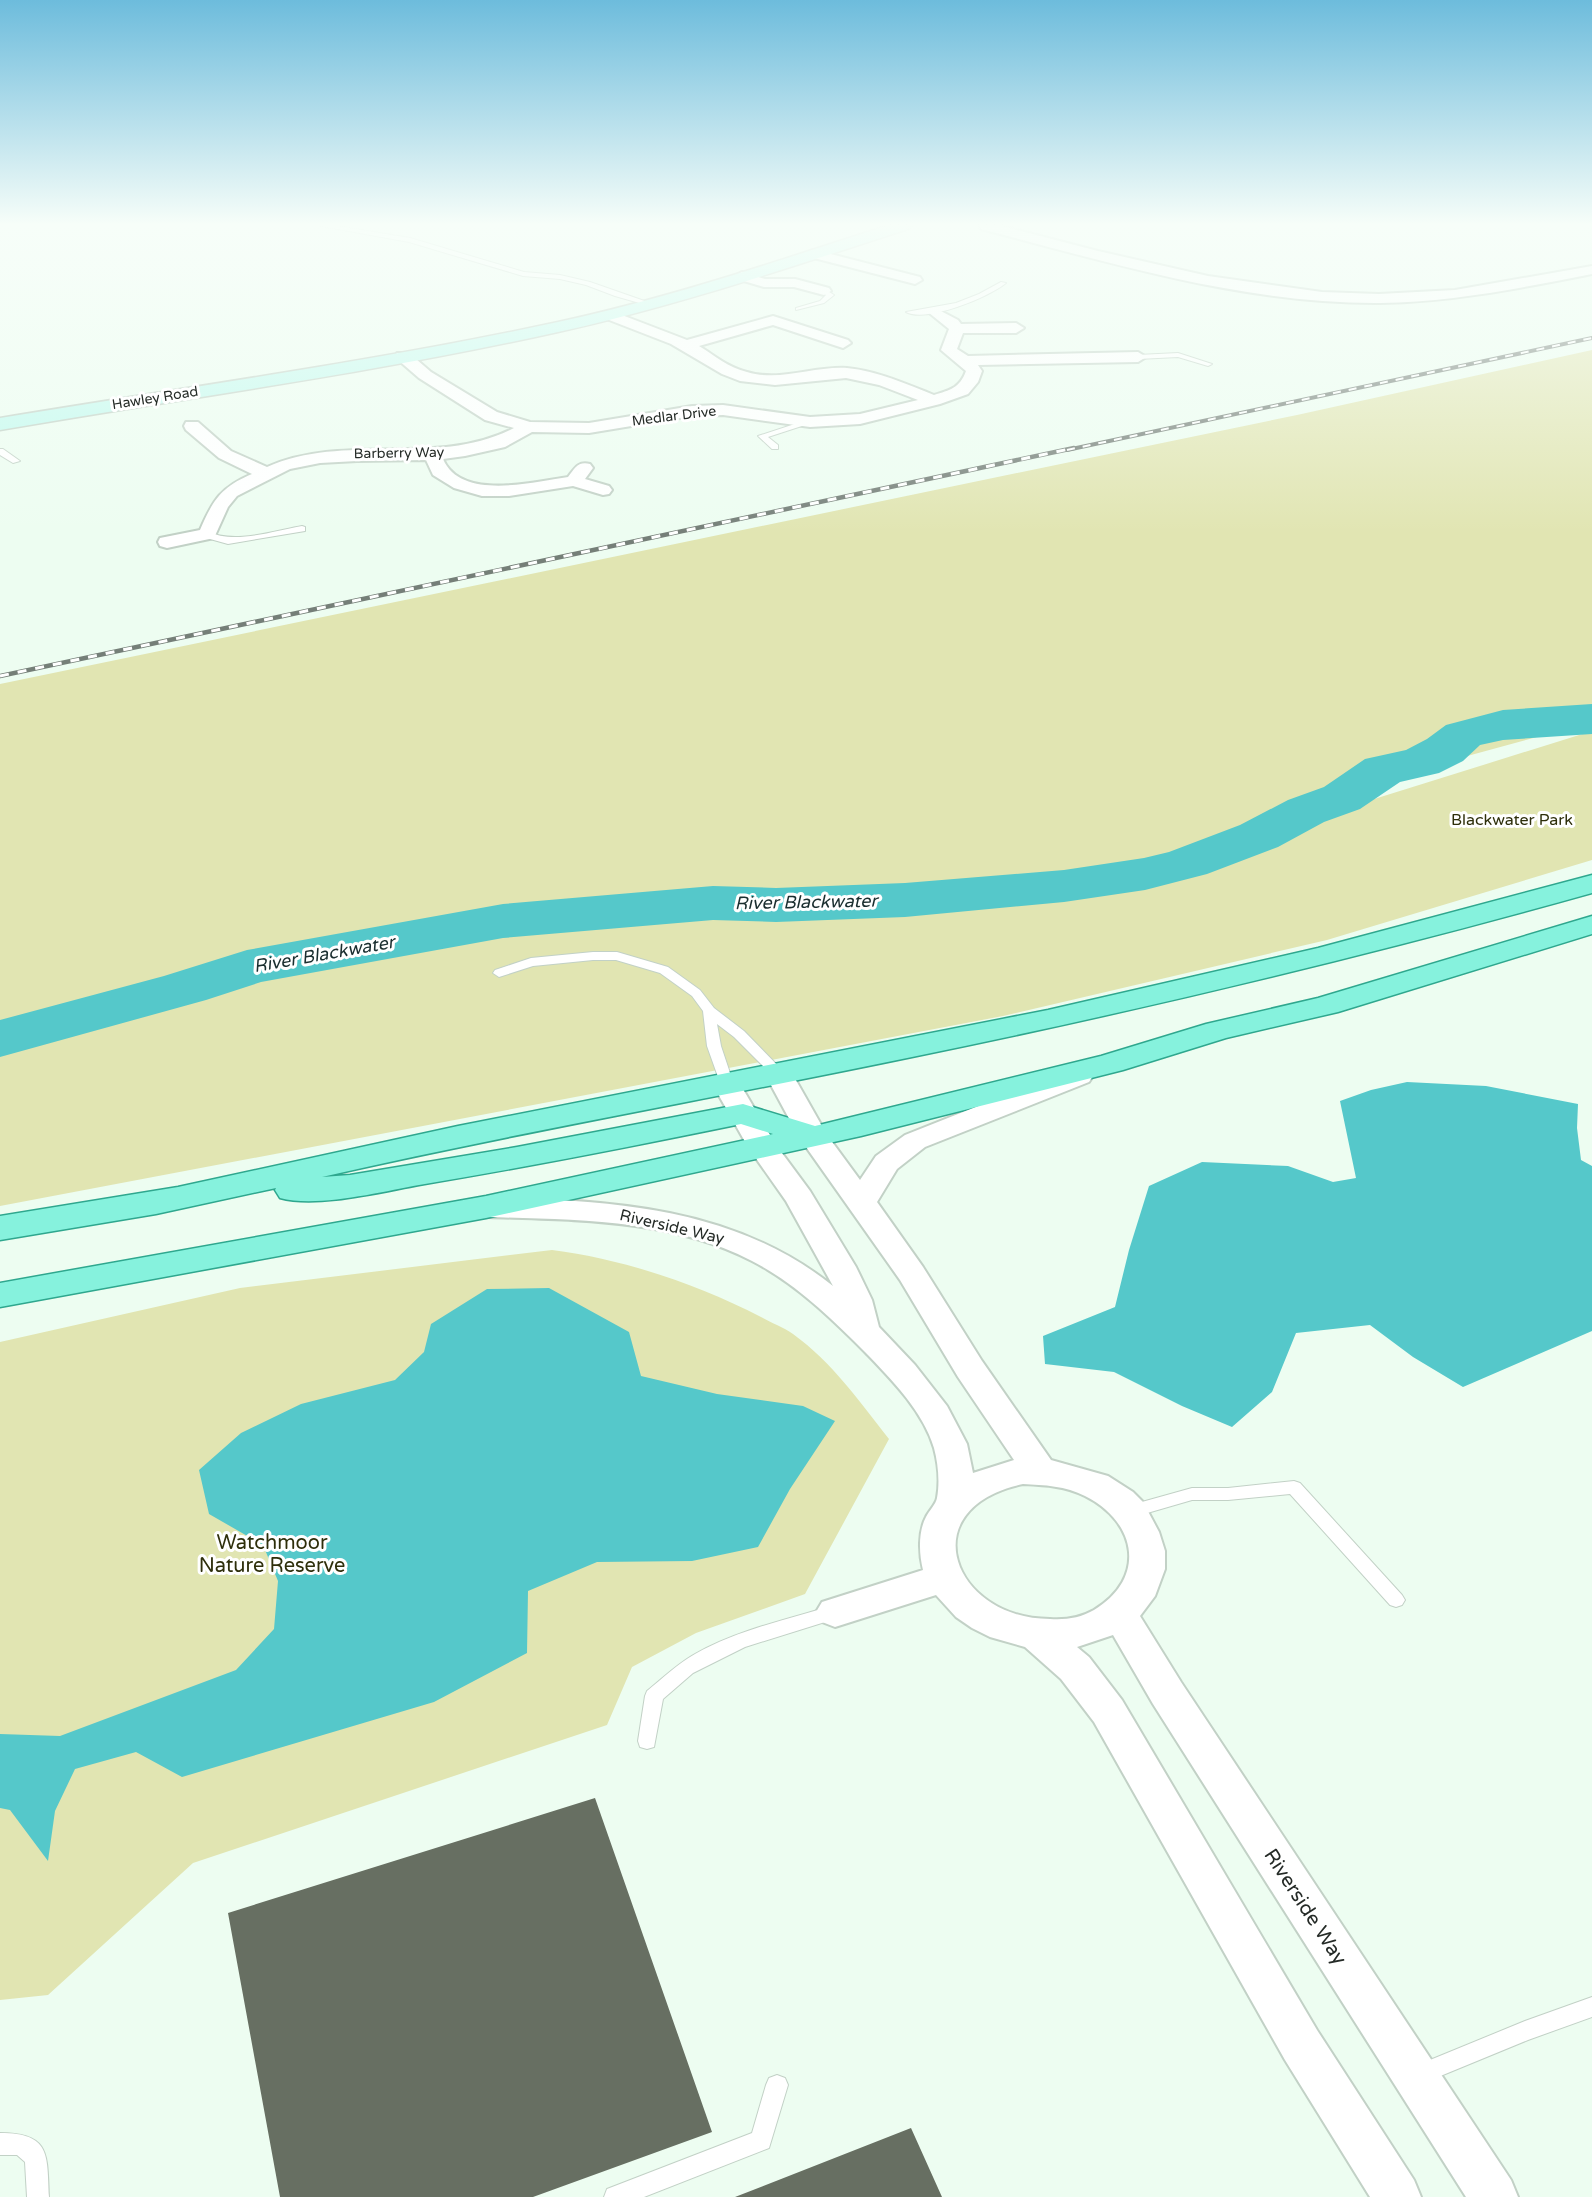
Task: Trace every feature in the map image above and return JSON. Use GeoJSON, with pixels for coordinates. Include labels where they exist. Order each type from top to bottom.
{"type":"FeatureCollection","features":[{"type":"Feature","properties":{"kind":"main road","name":"Hawley Road"},"geometry":{"type":"LineString","coordinates":[[0,424],[403,356],[547,329]]}},
{"type":"Feature","properties":{"kind":"main road"},"geometry":{"type":"LineString","coordinates":[[0,1228],[175,1198],[490,1130],[949,1041],[1283,966],[1488,915],[1592,884]]}},
{"type":"Feature","properties":{"kind":"main road"},"geometry":{"type":"LineString","coordinates":[[0,1295],[486,1207],[814,1137],[1112,1064],[1217,1031],[1327,1005],[1592,926]]}},
{"type":"Feature","properties":{"kind":"main road"},"geometry":{"type":"LineString","coordinates":[[175,1198],[350,1186],[564,1149],[743,1114],[814,1137]]}},
{"type":"Feature","properties":{"kind":"street"},"geometry":{"type":"LineString","coordinates":[[644,329],[686,345],[725,370],[754,379],[783,380],[833,373],[855,374],[878,379],[934,401]]}},
{"type":"Feature","properties":{"kind":"street"},"geometry":{"type":"LineString","coordinates":[[686,345],[743,329]]}},
{"type":"Feature","properties":{"kind":"street"},"geometry":{"type":"LineString","coordinates":[[799,329],[843,343]]}},
{"type":"Feature","properties":{"kind":"street"},"geometry":{"type":"LineString","coordinates":[[957,329],[950,350],[955,356],[968,361],[1138,357]]}},
{"type":"Feature","properties":{"kind":"street","name":"Medlar Drive"},"geometry":{"type":"LineString","coordinates":[[403,356],[425,375],[470,400],[491,416],[530,427],[589,428],[692,411],[723,410],[810,422],[861,418],[934,401],[962,391],[974,371],[968,361]]}},
{"type":"Feature","properties":{"kind":"street"},"geometry":{"type":"LineString","coordinates":[[192,426],[210,446],[235,461],[264,472]]}},
{"type":"Feature","properties":{"kind":"street","name":"Barberry Way"},"geometry":{"type":"LineString","coordinates":[[207,534],[228,494],[264,472],[302,460],[345,454],[432,454],[472,449],[512,440],[530,427]]}},
{"type":"Feature","properties":{"kind":"street"},"geometry":{"type":"LineString","coordinates":[[432,454],[439,471],[460,484],[482,491],[509,491],[579,474],[603,490]]}},
{"type":"Feature","properties":{"kind":"street"},"geometry":{"type":"LineString","coordinates":[[167,542],[207,534]]}},
{"type":"Feature","properties":{"kind":"street"},"geometry":{"type":"LineString","coordinates":[[861,1203],[886,1162],[915,1141],[1112,1064]]}},
{"type":"Feature","properties":{"kind":"street"},"geometry":{"type":"LineString","coordinates":[[779,1074],[814,1137],[912,1274],[970,1369],[1040,1471]]}},
{"type":"Feature","properties":{"kind":"street","name":"Riverside Way"},"geometry":{"type":"LineString","coordinates":[[727,1084],[763,1147],[799,1198],[840,1267],[856,1300],[864,1332]]}},
{"type":"Feature","properties":{"kind":"street","name":"Riverside Way"},"geometry":{"type":"LineString","coordinates":[[486,1207],[609,1213],[657,1221],[706,1233],[762,1253],[819,1291],[864,1332],[916,1388],[942,1429],[954,1459],[955,1500]]}},
{"type":"Feature","properties":{"kind":"street"},"geometry":{"type":"LineString","coordinates":[[1040,1471],[1079,1479],[1107,1492],[1130,1512],[1148,1548],[1145,1583],[1137,1598],[1120,1615],[1081,1631],[1059,1635],[1036,1634],[1012,1629],[978,1613],[957,1596],[945,1578],[938,1558],[940,1524],[955,1500],[970,1488],[1000,1475],[1040,1471]]}},
{"type":"Feature","properties":{"kind":"street"},"geometry":{"type":"LineString","coordinates":[[835,1612],[945,1578]]}},
{"type":"Feature","properties":{"kind":"street","name":"Riverside Way"},"geometry":{"type":"LineString","coordinates":[[1120,1615],[1167,1693],[1494,2197]]}},
{"type":"Feature","properties":{"kind":"street"},"geometry":{"type":"LineString","coordinates":[[1036,1634],[1074,1668],[1108,1711],[1296,2034],[1397,2197]]}},
{"type":"Feature","properties":{"kind":"lane"},"geometry":{"type":"LineString","coordinates":[[1138,357],[1178,355],[1208,364]]}},
{"type":"Feature","properties":{"kind":"lane"},"geometry":{"type":"LineString","coordinates":[[775,447],[762,436],[810,422]]}},
{"type":"Feature","properties":{"kind":"lane"},"geometry":{"type":"LineString","coordinates":[[0,451],[16,461]]}},
{"type":"Feature","properties":{"kind":"lane"},"geometry":{"type":"LineString","coordinates":[[207,534],[207,537],[228,541],[303,530]]}},
{"type":"Feature","properties":{"kind":"lane"},"geometry":{"type":"LineString","coordinates":[[499,973],[531,962],[617,956],[664,970],[696,993],[709,1011],[739,1034],[779,1074]]}},
{"type":"Feature","properties":{"kind":"lane"},"geometry":{"type":"LineString","coordinates":[[709,1011],[714,1046],[727,1084]]}},
{"type":"Feature","properties":{"kind":"lane"},"geometry":{"type":"LineString","coordinates":[[1130,1512],[1192,1494],[1228,1494],[1294,1487],[1396,1600]]}},
{"type":"Feature","properties":{"kind":"lane"},"geometry":{"type":"LineString","coordinates":[[647,1741],[654,1696],[688,1667],[762,1634],[835,1612]]}},
{"type":"Feature","properties":{"kind":"lane"},"geometry":{"type":"LineString","coordinates":[[1415,2076],[1525,2031],[1592,2007]]}},
{"type":"Feature","properties":{"kind":"lane"},"geometry":{"type":"LineString","coordinates":[[615,2197],[761,2140],[777,2085]]}},
{"type":"Feature","properties":{"kind":"lane"},"geometry":{"type":"LineString","coordinates":[[0,2144],[21,2144],[36,2157],[38,2197]]}},
{"type":"Feature","properties":{"kind":"green space","name":"Blackwater Park"},"geometry":{"type":"Polygon","coordinates":[[[1592,350],[1592,722],[1339,791],[1339,810],[1592,731],[1592,860],[1327,940],[1003,1016],[0,1206],[0,684],[1297,415],[1592,350]]]}},
{"type":"Feature","properties":{"kind":"green space","name":"Watchmoor Nature Reserve"},"geometry":{"type":"Polygon","coordinates":[[[552,1250],[606,1260],[659,1274],[737,1305],[785,1329],[807,1345],[833,1370],[889,1439],[805,1594],[696,1633],[632,1667],[607,1725],[193,1863],[48,1995],[0,2000],[0,1342],[240,1288],[552,1250]]]}},
{"type":"Feature","properties":{"kind":"water"},"geometry":{"type":"Polygon","coordinates":[[[1407,1082],[1486,1086],[1578,1104],[1577,1128],[1581,1160],[1592,1166],[1592,1331],[1463,1387],[1413,1357],[1370,1325],[1296,1333],[1272,1392],[1232,1427],[1182,1406],[1114,1372],[1045,1364],[1043,1336],[1115,1307],[1129,1250],[1149,1186],[1202,1162],[1288,1166],[1333,1182],[1356,1178],[1340,1101],[1371,1090],[1407,1082]]]}},
{"type":"Feature","properties":{"kind":"water"},"geometry":{"type":"Polygon","coordinates":[[[549,1288],[629,1332],[641,1376],[717,1394],[803,1406],[835,1421],[790,1489],[758,1547],[692,1561],[597,1562],[528,1591],[527,1653],[434,1702],[182,1777],[136,1752],[75,1769],[55,1811],[48,1861],[10,1810],[0,1808],[0,1734],[60,1736],[236,1670],[274,1629],[278,1581],[263,1545],[209,1514],[199,1470],[241,1433],[301,1404],[395,1380],[424,1352],[431,1324],[487,1289],[549,1288]]]}},
{"type":"Feature","properties":{"kind":"building"},"geometry":{"type":"Polygon","coordinates":[[[595,1798],[712,2132],[533,2197],[280,2197],[228,1913],[595,1798]]]}},
{"type":"Feature","properties":{"kind":"building"},"geometry":{"type":"Polygon","coordinates":[[[911,2128],[942,2197],[735,2197],[911,2128]]]}},
{"type":"Feature","properties":{"kind":"waterway","name":"River Blackwater"},"geometry":{"type":"LineString","coordinates":[[0,1039],[185,988],[247,967],[503,921],[713,903],[776,905],[905,900],[1064,886],[1145,874],[1188,863],[1259,836],[1306,811],[1342,798],[1383,770],[1421,762],[1445,750],[1463,735],[1503,725],[1592,719]]}},
{"type":"Feature","properties":{"kind":"railway"},"geometry":{"type":"LineString","coordinates":[[1067,450],[1592,338]]}},
{"type":"Feature","properties":{"kind":"railway"},"geometry":{"type":"LineString","coordinates":[[0,676],[1074,448]]}}]}
